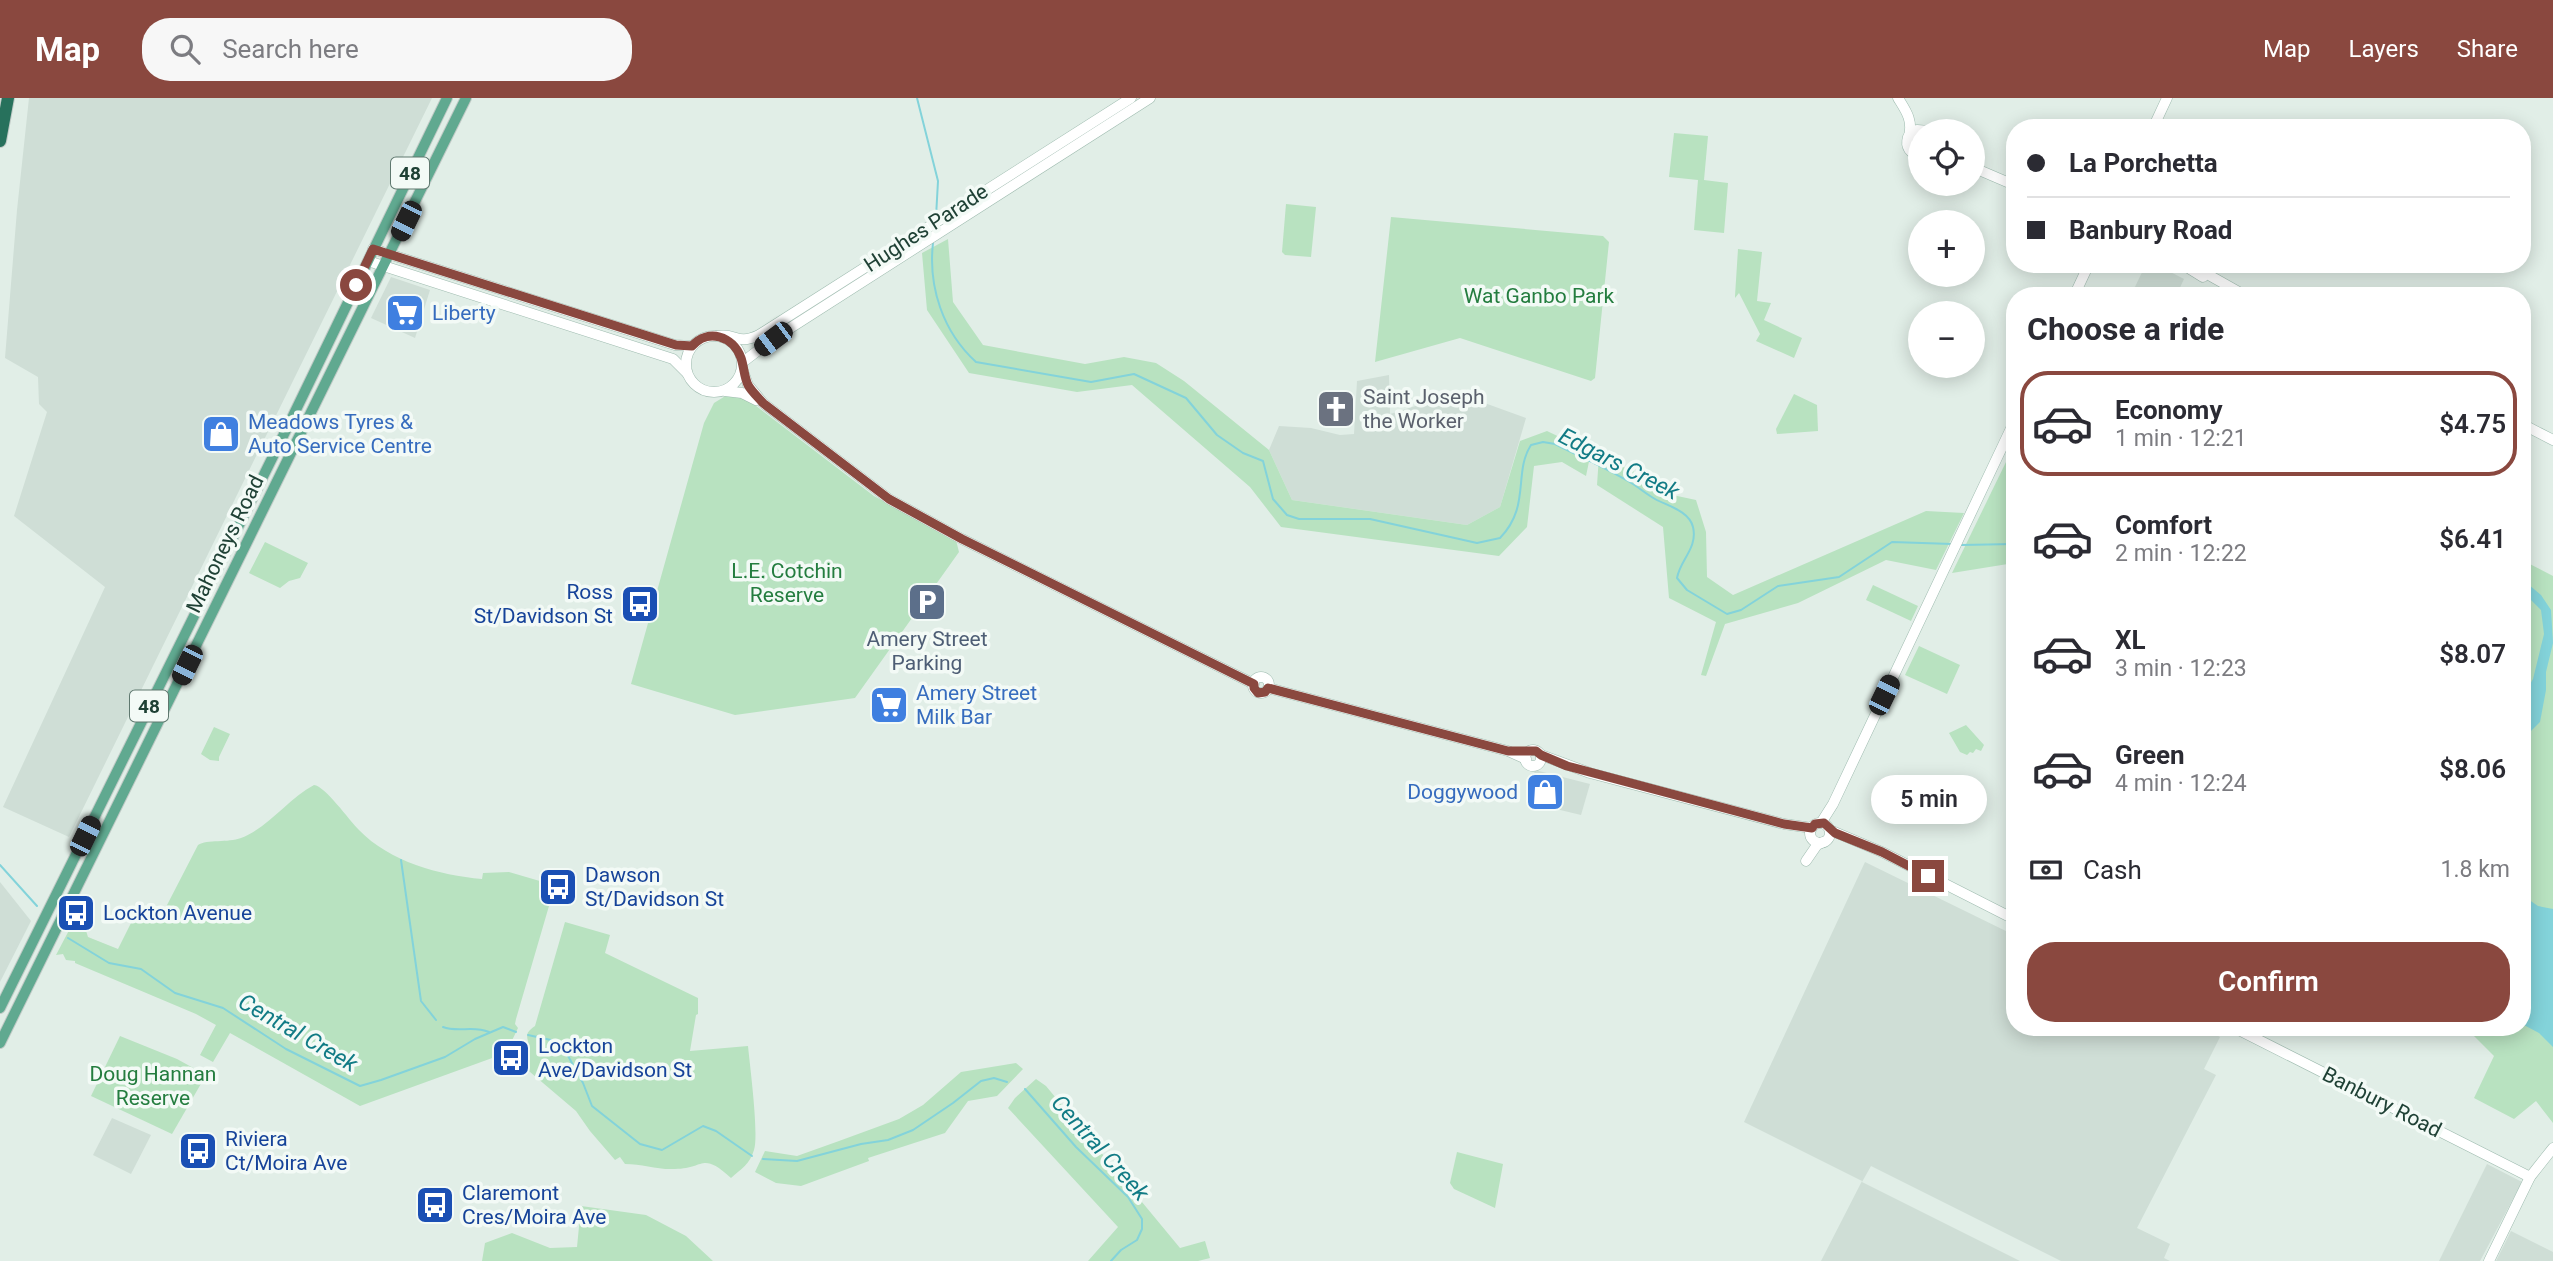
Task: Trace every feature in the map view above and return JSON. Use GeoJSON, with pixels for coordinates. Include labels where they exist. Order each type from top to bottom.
{"type":"FeatureCollection","features":[{"type":"Feature","properties":{"kind":"highway"},"geometry":{"type":"LineString","coordinates":[[0,141],[8,98]]}},
{"type":"Feature","properties":{"kind":"main road","name":"Mahoneys Road"},"geometry":{"type":"LineString","coordinates":[[0,1009],[447,98]]}},
{"type":"Feature","properties":{"kind":"main road","name":"Mahoneys Road"},"geometry":{"type":"LineString","coordinates":[[0,1043],[466,98]]}},
{"type":"Feature","properties":{"kind":"main road"},"geometry":{"type":"LineString","coordinates":[[27,954],[41,962]]}},
{"type":"Feature","properties":{"kind":"street","name":"Hughes Parade"},"geometry":{"type":"LineString","coordinates":[[717,336],[745,341],[759,335],[1131,98]]}},
{"type":"Feature","properties":{"kind":"street","name":"Hughes Parade"},"geometry":{"type":"LineString","coordinates":[[743,365],[773,339],[1150,98]]}},
{"type":"Feature","properties":{"kind":"street"},"geometry":{"type":"LineString","coordinates":[[1898,98],[1909,119]]}},
{"type":"Feature","properties":{"kind":"street"},"geometry":{"type":"LineString","coordinates":[[1905,98],[1915,119]]}},
{"type":"Feature","properties":{"kind":"street"},"geometry":{"type":"LineString","coordinates":[[2157,119],[2167,98]]}},
{"type":"Feature","properties":{"kind":"street"},"geometry":{"type":"LineString","coordinates":[[1985,173],[2006,182]]}},
{"type":"Feature","properties":{"kind":"street"},"geometry":{"type":"LineString","coordinates":[[373,249],[676,345],[692,346]]}},
{"type":"Feature","properties":{"kind":"street"},"geometry":{"type":"LineString","coordinates":[[368,261],[673,359],[699,388],[714,393],[742,393],[763,403],[889,499],[962,539],[1254,684],[1257,679],[1263,678],[1268,682],[1268,688],[1527,755],[1530,765],[1540,759],[1851,841],[1882,852],[2006,915]]}},
{"type":"Feature","properties":{"kind":"street"},"geometry":{"type":"LineString","coordinates":[[2204,273],[2228,287]]}},
{"type":"Feature","properties":{"kind":"street"},"geometry":{"type":"LineString","coordinates":[[496,303],[500,290]]}},
{"type":"Feature","properties":{"kind":"street"},"geometry":{"type":"LineString","coordinates":[[564,325],[576,314]]}},
{"type":"Feature","properties":{"kind":"street"},"geometry":{"type":"LineString","coordinates":[[576,314],[589,333]]}},
{"type":"Feature","properties":{"kind":"street"},"geometry":{"type":"LineString","coordinates":[[687,373],[687,359],[692,346],[701,338],[717,336],[734,345],[748,385],[763,403]]}},
{"type":"Feature","properties":{"kind":"street"},"geometry":{"type":"LineString","coordinates":[[725,391],[737,382],[743,365]]}},
{"type":"Feature","properties":{"kind":"street"},"geometry":{"type":"LineString","coordinates":[[2531,429],[2553,440]]}},
{"type":"Feature","properties":{"kind":"street"},"geometry":{"type":"LineString","coordinates":[[1820,833],[2006,439]]}},
{"type":"Feature","properties":{"kind":"street","name":"Banbury Road"},"geometry":{"type":"LineString","coordinates":[[2251,1036],[2530,1177]]}},
{"type":"Feature","properties":{"kind":"street"},"geometry":{"type":"LineString","coordinates":[[2489,1261],[2530,1177],[2553,1148]]}},
{"type":"Feature","properties":{"kind":"shaded area"},"geometry":{"type":"Polygon","coordinates":[[[29,98],[432,98],[69,837],[3,807],[105,587],[14,516],[47,412],[39,404],[38,377],[5,358],[29,98]]]}},
{"type":"Feature","properties":{"kind":"shaded area"},"geometry":{"type":"Polygon","coordinates":[[[2142,273],[2172,273],[2184,279],[2180,287],[2135,287],[2142,273]]]}},
{"type":"Feature","properties":{"kind":"shaded area"},"geometry":{"type":"Polygon","coordinates":[[[391,277],[430,290],[415,338],[371,318],[391,277]]]}},
{"type":"Feature","properties":{"kind":"shaded area"},"geometry":{"type":"Polygon","coordinates":[[[1389,375],[1390,414],[1457,393],[1526,418],[1500,507],[1467,525],[1292,500],[1269,450],[1279,426],[1311,428],[1340,435],[1354,434],[1357,381],[1389,375]]]}},
{"type":"Feature","properties":{"kind":"shaded area"},"geometry":{"type":"Polygon","coordinates":[[[1535,770],[1590,784],[1581,815],[1527,802],[1535,770]]]}},
{"type":"Feature","properties":{"kind":"shaded area"},"geometry":{"type":"Polygon","coordinates":[[[1865,862],[2006,931],[2006,1036],[2220,1037],[2204,1069],[2216,1075],[2137,1228],[2170,1244],[2164,1258],[2170,1261],[2061,1261],[1871,1166],[1862,1182],[2020,1261],[1821,1261],[1862,1181],[1744,1122],[1865,862]]]}},
{"type":"Feature","properties":{"kind":"shaded area"},"geometry":{"type":"Polygon","coordinates":[[[0,882],[31,921],[0,982],[0,882]]]}},
{"type":"Feature","properties":{"kind":"shaded area"},"geometry":{"type":"Polygon","coordinates":[[[112,1118],[151,1135],[131,1174],[93,1155],[112,1118]]]}},
{"type":"Feature","properties":{"kind":"shaded area"},"geometry":{"type":"Polygon","coordinates":[[[2487,1164],[2522,1182],[2480,1261],[2439,1261],[2487,1164]]]}},
{"type":"Feature","properties":{"kind":"shaded area"},"geometry":{"type":"Polygon","coordinates":[[[2511,1231],[2553,1252],[2553,1261],[2496,1261],[2511,1231]]]}},
{"type":"Feature","properties":{"kind":"green space"},"geometry":{"type":"Polygon","coordinates":[[[1674,133],[1708,136],[1704,180],[1728,183],[1724,233],[1694,230],[1698,180],[1669,177],[1674,133]]]}},
{"type":"Feature","properties":{"kind":"green space"},"geometry":{"type":"Polygon","coordinates":[[[1286,204],[1316,207],[1311,257],[1285,255],[1282,252],[1286,204]]]}},
{"type":"Feature","properties":{"kind":"green space","name":"Wat Ganbo Park"},"geometry":{"type":"Polygon","coordinates":[[[1391,217],[1603,236],[1609,242],[1595,378],[1591,381],[1460,338],[1375,362],[1391,217]]]}},
{"type":"Feature","properties":{"kind":"green space"},"geometry":{"type":"Polygon","coordinates":[[[948,239],[953,302],[983,345],[1085,364],[1124,357],[1156,363],[1184,381],[1269,450],[1292,500],[1467,525],[1500,507],[1520,441],[1547,431],[1591,452],[1586,476],[1562,462],[1534,466],[1527,527],[1499,556],[1281,527],[1250,487],[1132,385],[1077,392],[969,373],[927,310],[922,253],[948,239]]]}},
{"type":"Feature","properties":{"kind":"green space"},"geometry":{"type":"Polygon","coordinates":[[[1738,249],[1762,252],[1757,301],[1771,303],[1764,320],[1802,338],[1794,358],[1756,341],[1760,334],[1739,293],[1735,298],[1738,249]]]}},
{"type":"Feature","properties":{"kind":"green space"},"geometry":{"type":"Polygon","coordinates":[[[1794,394],[1817,405],[1818,431],[1777,434],[1776,429],[1794,394]]]}},
{"type":"Feature","properties":{"kind":"green space","name":"L.E. Cotchin Reserve"},"geometry":{"type":"Polygon","coordinates":[[[727,395],[747,399],[874,496],[956,540],[959,552],[855,698],[735,715],[631,684],[704,423],[714,403],[727,395]]]}},
{"type":"Feature","properties":{"kind":"green space"},"geometry":{"type":"Polygon","coordinates":[[[1599,456],[1639,474],[1668,494],[1696,500],[1706,532],[1707,577],[1733,595],[1926,511],[1964,513],[1936,570],[1886,560],[1798,603],[1725,624],[1706,676],[1701,675],[1716,622],[1669,598],[1663,527],[1597,485],[1599,456]]]}},
{"type":"Feature","properties":{"kind":"green space"},"geometry":{"type":"Polygon","coordinates":[[[2006,462],[2006,564],[1952,573],[2006,462]]]}},
{"type":"Feature","properties":{"kind":"green space"},"geometry":{"type":"Polygon","coordinates":[[[265,542],[308,563],[300,578],[289,581],[280,588],[249,573],[265,542]]]}},
{"type":"Feature","properties":{"kind":"green space"},"geometry":{"type":"Polygon","coordinates":[[[2531,565],[2553,576],[2553,1123],[2536,1101],[2514,1119],[2474,1098],[2494,1056],[2474,1036],[2531,1036],[2531,565]]]}},
{"type":"Feature","properties":{"kind":"green space"},"geometry":{"type":"Polygon","coordinates":[[[1873,585],[1918,606],[1911,621],[1866,600],[1873,585]]]}},
{"type":"Feature","properties":{"kind":"green space"},"geometry":{"type":"Polygon","coordinates":[[[1919,646],[1960,665],[1947,694],[1905,675],[1919,646]]]}},
{"type":"Feature","properties":{"kind":"green space"},"geometry":{"type":"Polygon","coordinates":[[[1966,725],[1984,745],[1981,751],[1976,749],[1967,755],[1960,752],[1949,733],[1966,725]]]}},
{"type":"Feature","properties":{"kind":"green space"},"geometry":{"type":"Polygon","coordinates":[[[214,727],[230,734],[219,761],[210,760],[201,754],[214,727]]]}},
{"type":"Feature","properties":{"kind":"green space"},"geometry":{"type":"Polygon","coordinates":[[[314,785],[330,797],[371,841],[400,859],[432,870],[466,877],[482,879],[483,873],[509,872],[550,884],[556,882],[516,1019],[518,1028],[506,1053],[360,1106],[230,1033],[213,1062],[200,1055],[216,1025],[75,961],[66,960],[63,954],[56,955],[76,917],[81,915],[88,937],[118,949],[140,905],[146,908],[149,904],[158,908],[166,907],[198,845],[241,838],[251,833],[314,785]]]}},
{"type":"Feature","properties":{"kind":"green space"},"geometry":{"type":"Polygon","coordinates":[[[565,922],[610,935],[605,953],[698,998],[698,1014],[690,1051],[748,1046],[754,1100],[754,1150],[745,1166],[731,1178],[708,1163],[669,1169],[625,1164],[620,1157],[615,1160],[576,1111],[523,1066],[529,1049],[528,1034],[535,1026],[565,922]]]}},
{"type":"Feature","properties":{"kind":"green space","name":"Doug Hannan Reserve"},"geometry":{"type":"Polygon","coordinates":[[[120,1036],[177,1059],[206,1075],[172,1134],[91,1096],[120,1036]]]}},
{"type":"Feature","properties":{"kind":"green space"},"geometry":{"type":"Polygon","coordinates":[[[1016,1063],[1023,1069],[997,1096],[968,1101],[945,1133],[868,1158],[869,1161],[801,1186],[776,1183],[755,1172],[765,1151],[797,1156],[899,1119],[923,1105],[961,1072],[1016,1063]]]}},
{"type":"Feature","properties":{"kind":"green space"},"geometry":{"type":"Polygon","coordinates":[[[1036,1079],[1046,1086],[1180,1248],[1205,1241],[1210,1258],[1198,1261],[1088,1261],[1118,1227],[1008,1108],[1036,1079]]]}},
{"type":"Feature","properties":{"kind":"green space"},"geometry":{"type":"Polygon","coordinates":[[[1457,1152],[1503,1164],[1495,1208],[1454,1189],[1450,1183],[1457,1152]]]}},
{"type":"Feature","properties":{"kind":"green space"},"geometry":{"type":"Polygon","coordinates":[[[581,1206],[646,1215],[686,1236],[713,1261],[482,1261],[485,1243],[512,1233],[550,1248],[577,1247],[581,1206]]]}},
{"type":"Feature","properties":{"kind":"water"},"geometry":{"type":"Polygon","coordinates":[[[2531,587],[2541,595],[2551,610],[2553,643],[2546,672],[2546,690],[2540,722],[2531,731],[2531,682],[2544,634],[2541,610],[2531,600],[2531,587]]]}},
{"type":"Feature","properties":{"kind":"water"},"geometry":{"type":"Polygon","coordinates":[[[2531,901],[2538,906],[2553,909],[2553,1047],[2531,1029],[2531,901]]]}},
{"type":"Feature","properties":{"kind":"waterway","name":"Edgars Creek"},"geometry":{"type":"LineString","coordinates":[[917,98],[938,181],[936,217]]}},
{"type":"Feature","properties":{"kind":"waterway","name":"Edgars Creek"},"geometry":{"type":"LineString","coordinates":[[933,243],[933,276],[940,308],[955,337],[976,362],[1091,382],[1134,374],[1186,398],[1217,435],[1243,453],[1263,461],[1273,499],[1287,515],[1299,519],[1370,519],[1477,543],[1500,538],[1509,526],[1519,502],[1526,456],[1531,445],[1543,442],[1555,444],[1610,471],[1687,517],[1693,527],[1693,541],[1677,578],[1687,590],[1727,614],[1741,610],[1778,586],[1839,577],[1892,542],[1952,544]]}},
{"type":"Feature","properties":{"kind":"waterway","name":"Edgars Creek"},"geometry":{"type":"LineString","coordinates":[[1961,545],[2006,544]]}},
{"type":"Feature","properties":{"kind":"waterway"},"geometry":{"type":"LineString","coordinates":[[401,860],[421,1001],[436,1020]]}},
{"type":"Feature","properties":{"kind":"waterway","name":"Central Creek"},"geometry":{"type":"LineString","coordinates":[[0,865],[37,906]]}},
{"type":"Feature","properties":{"kind":"waterway","name":"Central Creek"},"geometry":{"type":"LineString","coordinates":[[68,938],[109,963],[141,969],[175,993],[223,1008],[286,1049],[360,1086],[445,1057],[475,1039],[503,1027],[516,1032]]}},
{"type":"Feature","properties":{"kind":"waterway"},"geometry":{"type":"LineString","coordinates":[[443,1027],[489,1032]]}},
{"type":"Feature","properties":{"kind":"waterway","name":"Central Creek"},"geometry":{"type":"LineString","coordinates":[[528,1035],[562,1045],[592,1106],[640,1144],[662,1150],[703,1126],[716,1131],[752,1156]]}},
{"type":"Feature","properties":{"kind":"waterway","name":"Central Creek"},"geometry":{"type":"LineString","coordinates":[[763,1159],[797,1161],[861,1144],[888,1140],[913,1130],[981,1081],[994,1078],[1007,1082]]}},
{"type":"Feature","properties":{"kind":"waterway","name":"Central Creek"},"geometry":{"type":"LineString","coordinates":[[1025,1089],[1076,1147],[1128,1197],[1142,1219],[1142,1229],[1137,1240],[1121,1250],[1111,1261]]}},
{"type":"Feature","properties":{"kind":"place","name":"Liberty"},"geometry":{"type":"Point","coordinates":[405,313]}},
{"type":"Feature","properties":{"kind":"place","name":"Saint Joseph the Worker"},"geometry":{"type":"Point","coordinates":[1336,409]}},
{"type":"Feature","properties":{"kind":"place","name":"Meadows Tyres & Auto Service Centre"},"geometry":{"type":"Point","coordinates":[221,434]}},
{"type":"Feature","properties":{"kind":"place","name":"Amery Street Parking"},"geometry":{"type":"Point","coordinates":[927,602]}},
{"type":"Feature","properties":{"kind":"place","name":"Ross St/Davidson St"},"geometry":{"type":"Point","coordinates":[640,604]}},
{"type":"Feature","properties":{"kind":"place","name":"Amery Street Milk Bar"},"geometry":{"type":"Point","coordinates":[889,705]}},
{"type":"Feature","properties":{"kind":"place","name":"Doggywood"},"geometry":{"type":"Point","coordinates":[1545,792]}},
{"type":"Feature","properties":{"kind":"place","name":"Dawson St/Davidson St"},"geometry":{"type":"Point","coordinates":[558,887]}},
{"type":"Feature","properties":{"kind":"place","name":"Lockton Avenue"},"geometry":{"type":"Point","coordinates":[76,913]}},
{"type":"Feature","properties":{"kind":"place","name":"Lockton Ave/Davidson St"},"geometry":{"type":"Point","coordinates":[511,1058]}},
{"type":"Feature","properties":{"kind":"place","name":"Riviera Ct/Moira Ave"},"geometry":{"type":"Point","coordinates":[198,1151]}},
{"type":"Feature","properties":{"kind":"place","name":"Claremont Cres/Moira Ave"},"geometry":{"type":"Point","coordinates":[435,1205]}},
{"type":"Feature","properties":{"kind":"route"},"geometry":{"type":"LineString","coordinates":[[356,285],[373,249],[676,345],[692,346],[708,335],[717,336],[734,345],[743,362],[742,368],[748,385],[763,403],[876,492],[962,539],[1254,684],[1258,693],[1265,692],[1268,688],[1508,751],[1536,751],[1567,766],[1590,773],[1784,824],[1812,828],[1815,824],[1824,823],[1835,833],[1882,852],[1928,876]]}}]}
